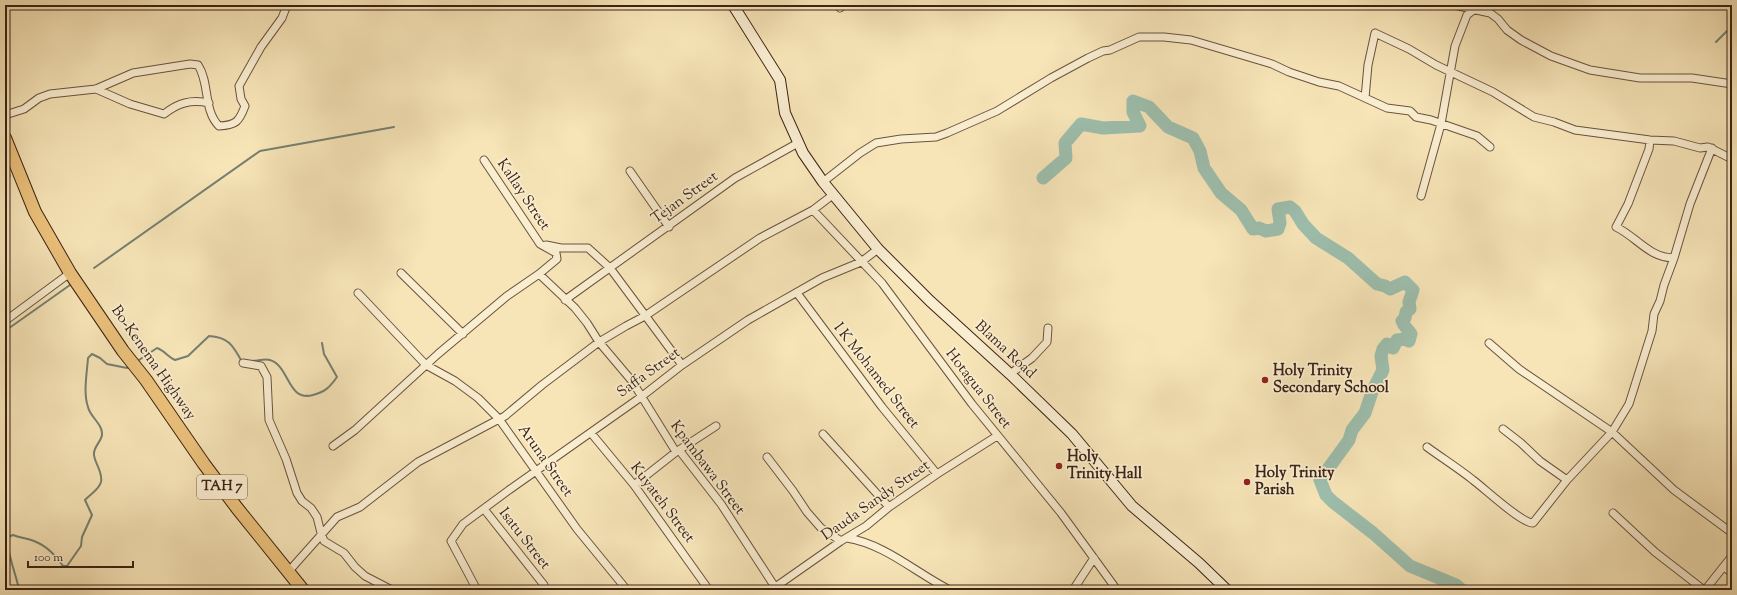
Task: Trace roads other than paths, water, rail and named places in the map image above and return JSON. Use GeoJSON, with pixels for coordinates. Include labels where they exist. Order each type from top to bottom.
{"type":"FeatureCollection","features":[{"type":"Feature","properties":{"kind":"highway","name":"Bo-Kenema Highway"},"geometry":{"type":"LineString","coordinates":[[5,138],[35,212],[70,273],[123,351],[146,380],[237,508],[303,590]]}},
{"type":"Feature","properties":{"kind":"street"},"geometry":{"type":"LineString","coordinates":[[5,115],[24,109],[39,98],[45,96],[96,89],[133,73],[190,64],[198,65],[203,72],[214,122],[219,126],[228,125],[239,121],[245,106],[241,99],[239,86],[261,47],[282,18],[287,5]]}},
{"type":"Feature","properties":{"kind":"street","name":"Blama Road"},"geometry":{"type":"LineString","coordinates":[[733,5],[780,80],[785,113],[798,142],[813,168],[878,249],[930,301],[1010,374],[1072,434],[1132,506],[1199,563],[1227,590]]}},
{"type":"Feature","properties":{"kind":"street"},"geometry":{"type":"LineString","coordinates":[[1454,5],[1490,13],[1498,19],[1506,30],[1521,40],[1564,62],[1590,70],[1640,78],[1692,78],[1732,84]]}},
{"type":"Feature","properties":{"kind":"street"},"geometry":{"type":"LineString","coordinates":[[1421,196],[1441,124],[1455,46],[1467,15],[1474,9]]}},
{"type":"Feature","properties":{"kind":"street"},"geometry":{"type":"LineString","coordinates":[[1365,98],[1368,65],[1375,33],[1436,65],[1493,92],[1534,117],[1554,122],[1575,130],[1650,140],[1674,141],[1700,148],[1712,148],[1732,159]]}},
{"type":"Feature","properties":{"kind":"street"},"geometry":{"type":"LineString","coordinates":[[823,182],[860,153],[876,143],[936,136],[987,115],[1088,58],[1140,37],[1164,37],[1191,40],[1272,64],[1319,82],[1339,86],[1387,108],[1410,111],[1416,117],[1477,136],[1490,147]]}},
{"type":"Feature","properties":{"kind":"street"},"geometry":{"type":"LineString","coordinates":[[96,89],[130,104],[164,114],[175,105],[198,101],[209,103]]}},
{"type":"Feature","properties":{"kind":"street"},"geometry":{"type":"LineString","coordinates":[[1650,140],[1649,148],[1628,204],[1616,227],[1628,234],[1650,252],[1664,258],[1674,258]]}},
{"type":"Feature","properties":{"kind":"street","name":"Tejan Street"},"geometry":{"type":"LineString","coordinates":[[565,300],[669,227],[735,178],[798,142]]}},
{"type":"Feature","properties":{"kind":"street"},"geometry":{"type":"LineString","coordinates":[[1427,447],[1474,481],[1517,515],[1530,523],[1533,522],[1567,480],[1612,432],[1630,404],[1652,331],[1654,314],[1674,258],[1690,204],[1712,148]]}},
{"type":"Feature","properties":{"kind":"street","name":"Kallay Street"},"geometry":{"type":"LineString","coordinates":[[484,160],[540,244],[556,253],[557,259],[539,274]]}},
{"type":"Feature","properties":{"kind":"street"},"geometry":{"type":"LineString","coordinates":[[630,171],[669,227]]}},
{"type":"Feature","properties":{"kind":"street"},"geometry":{"type":"LineString","coordinates":[[289,571],[337,516],[360,507],[418,462],[506,416],[599,342],[645,316],[760,238],[813,210],[834,194]]}},
{"type":"Feature","properties":{"kind":"street","name":"Hotagua Street"},"geometry":{"type":"LineString","coordinates":[[813,210],[882,283],[997,436],[1043,490],[1117,590]]}},
{"type":"Feature","properties":{"kind":"street"},"geometry":{"type":"LineString","coordinates":[[540,244],[561,248],[588,248],[610,268],[682,365]]}},
{"type":"Feature","properties":{"kind":"street","name":"Saffa Street"},"geometry":{"type":"LineString","coordinates":[[477,590],[451,541],[463,524],[591,433],[618,411],[640,397],[682,365],[748,320],[822,278],[861,262],[878,249]]}},
{"type":"Feature","properties":{"kind":"street"},"geometry":{"type":"LineString","coordinates":[[5,321],[70,273]]}},
{"type":"Feature","properties":{"kind":"street"},"geometry":{"type":"LineString","coordinates":[[401,273],[463,334]]}},
{"type":"Feature","properties":{"kind":"street"},"geometry":{"type":"LineString","coordinates":[[333,446],[355,430],[426,365],[507,296],[539,274]]}},
{"type":"Feature","properties":{"kind":"street","name":"Kpambawa Street"},"geometry":{"type":"LineString","coordinates":[[539,274],[575,308],[587,322],[599,342],[632,381],[640,397],[677,451],[721,504],[773,589]]}},
{"type":"Feature","properties":{"kind":"street","name":"I K Mohamed Street"},"geometry":{"type":"LineString","coordinates":[[797,293],[882,407],[937,474]]}},
{"type":"Feature","properties":{"kind":"street","name":"Aruna Street"},"geometry":{"type":"LineString","coordinates":[[358,294],[426,365],[455,381],[478,398],[499,419],[577,529],[627,590]]}},
{"type":"Feature","properties":{"kind":"street"},"geometry":{"type":"LineString","coordinates":[[1010,374],[1032,358],[1048,342],[1048,328]]}},
{"type":"Feature","properties":{"kind":"street"},"geometry":{"type":"LineString","coordinates":[[1489,343],[1519,368],[1612,432],[1674,490],[1732,533]]}},
{"type":"Feature","properties":{"kind":"street"},"geometry":{"type":"LineString","coordinates":[[243,363],[261,366],[267,377],[269,420],[286,459],[297,493],[302,501],[311,508],[317,517],[324,540],[344,553],[355,567],[365,576],[392,590]]}},
{"type":"Feature","properties":{"kind":"street"},"geometry":{"type":"LineString","coordinates":[[634,484],[677,451],[716,426]]}},
{"type":"Feature","properties":{"kind":"street"},"geometry":{"type":"LineString","coordinates":[[1503,429],[1540,461],[1567,480]]}},
{"type":"Feature","properties":{"kind":"street","name":"Kuyateh Street"},"geometry":{"type":"LineString","coordinates":[[591,433],[634,484],[709,590]]}},
{"type":"Feature","properties":{"kind":"street"},"geometry":{"type":"LineString","coordinates":[[823,434],[889,507]]}},
{"type":"Feature","properties":{"kind":"street","name":"Dauda Sandy Street"},"geometry":{"type":"LineString","coordinates":[[773,589],[866,526],[889,507],[937,474],[997,436]]}},
{"type":"Feature","properties":{"kind":"street"},"geometry":{"type":"LineString","coordinates":[[767,458],[793,491],[807,512],[821,528],[844,540],[860,540],[876,547],[950,590]]}},
{"type":"Feature","properties":{"kind":"street","name":"Isatu Street"},"geometry":{"type":"LineString","coordinates":[[484,509],[544,586]]}},
{"type":"Feature","properties":{"kind":"street"},"geometry":{"type":"LineString","coordinates":[[1613,513],[1655,552],[1705,590],[1732,556]]}},
{"type":"Feature","properties":{"kind":"street"},"geometry":{"type":"LineString","coordinates":[[1073,590],[1094,558]]}},
{"type":"Feature","properties":{"kind":"street"},"geometry":{"type":"LineString","coordinates":[[1724,567],[1732,572]]}},
{"type":"Feature","properties":{"kind":"waterway"},"geometry":{"type":"LineString","coordinates":[[1716,42],[1727,31],[1732,29]]}},
{"type":"Feature","properties":{"kind":"waterway"},"geometry":{"type":"LineString","coordinates":[[1043,178],[1066,158],[1065,143],[1081,124],[1103,128],[1140,126],[1133,112],[1133,101],[1149,107],[1168,127],[1193,138],[1200,151],[1204,168],[1221,193],[1241,210],[1253,229],[1259,228],[1266,231],[1278,229],[1280,223],[1278,209],[1290,207],[1295,211],[1303,224],[1316,238],[1348,258],[1377,284],[1390,289],[1405,282],[1413,290],[1409,302],[1410,309],[1406,312],[1405,318],[1402,321],[1411,334],[1409,341],[1406,339],[1397,340],[1393,348],[1387,344],[1383,349],[1381,356],[1383,370],[1372,392],[1365,413],[1352,430],[1349,440],[1320,480],[1326,495],[1333,502],[1373,533],[1410,566],[1456,585],[1462,590]]}},
{"type":"Feature","properties":{"kind":"waterway"},"geometry":{"type":"LineString","coordinates":[[94,268],[260,151],[394,127]]}},
{"type":"Feature","properties":{"kind":"waterway"},"geometry":{"type":"LineString","coordinates":[[5,172],[10,176]]}},
{"type":"Feature","properties":{"kind":"waterway"},"geometry":{"type":"LineString","coordinates":[[5,331],[70,285]]}},
{"type":"Feature","properties":{"kind":"waterway"},"geometry":{"type":"LineString","coordinates":[[136,362],[157,348],[175,360],[188,356],[209,336],[221,338],[229,343],[236,351],[242,362]]}},
{"type":"Feature","properties":{"kind":"waterway"},"geometry":{"type":"LineString","coordinates":[[252,361],[268,359],[277,364],[282,369],[293,389],[305,396],[313,395],[327,389],[337,377],[324,354],[322,343]]}},
{"type":"Feature","properties":{"kind":"waterway"},"geometry":{"type":"LineString","coordinates":[[19,590],[8,548],[8,537],[13,535],[39,543],[50,551],[63,566],[67,566],[81,546],[82,537],[92,515],[85,500],[96,490],[101,482],[101,475],[94,452],[102,435],[102,431],[101,427],[89,411],[86,396],[88,358],[92,354],[107,364],[127,368],[129,366]]}},
{"type":"Feature","properties":{"kind":"place","name":"Holy Trinity Secondary School"},"geometry":{"type":"Point","coordinates":[1265,380]}},
{"type":"Feature","properties":{"kind":"place","name":"Holy Trinity Hall"},"geometry":{"type":"Point","coordinates":[1059,466]}},
{"type":"Feature","properties":{"kind":"place","name":"Holy Trinity Parish"},"geometry":{"type":"Point","coordinates":[1247,482]}}]}
